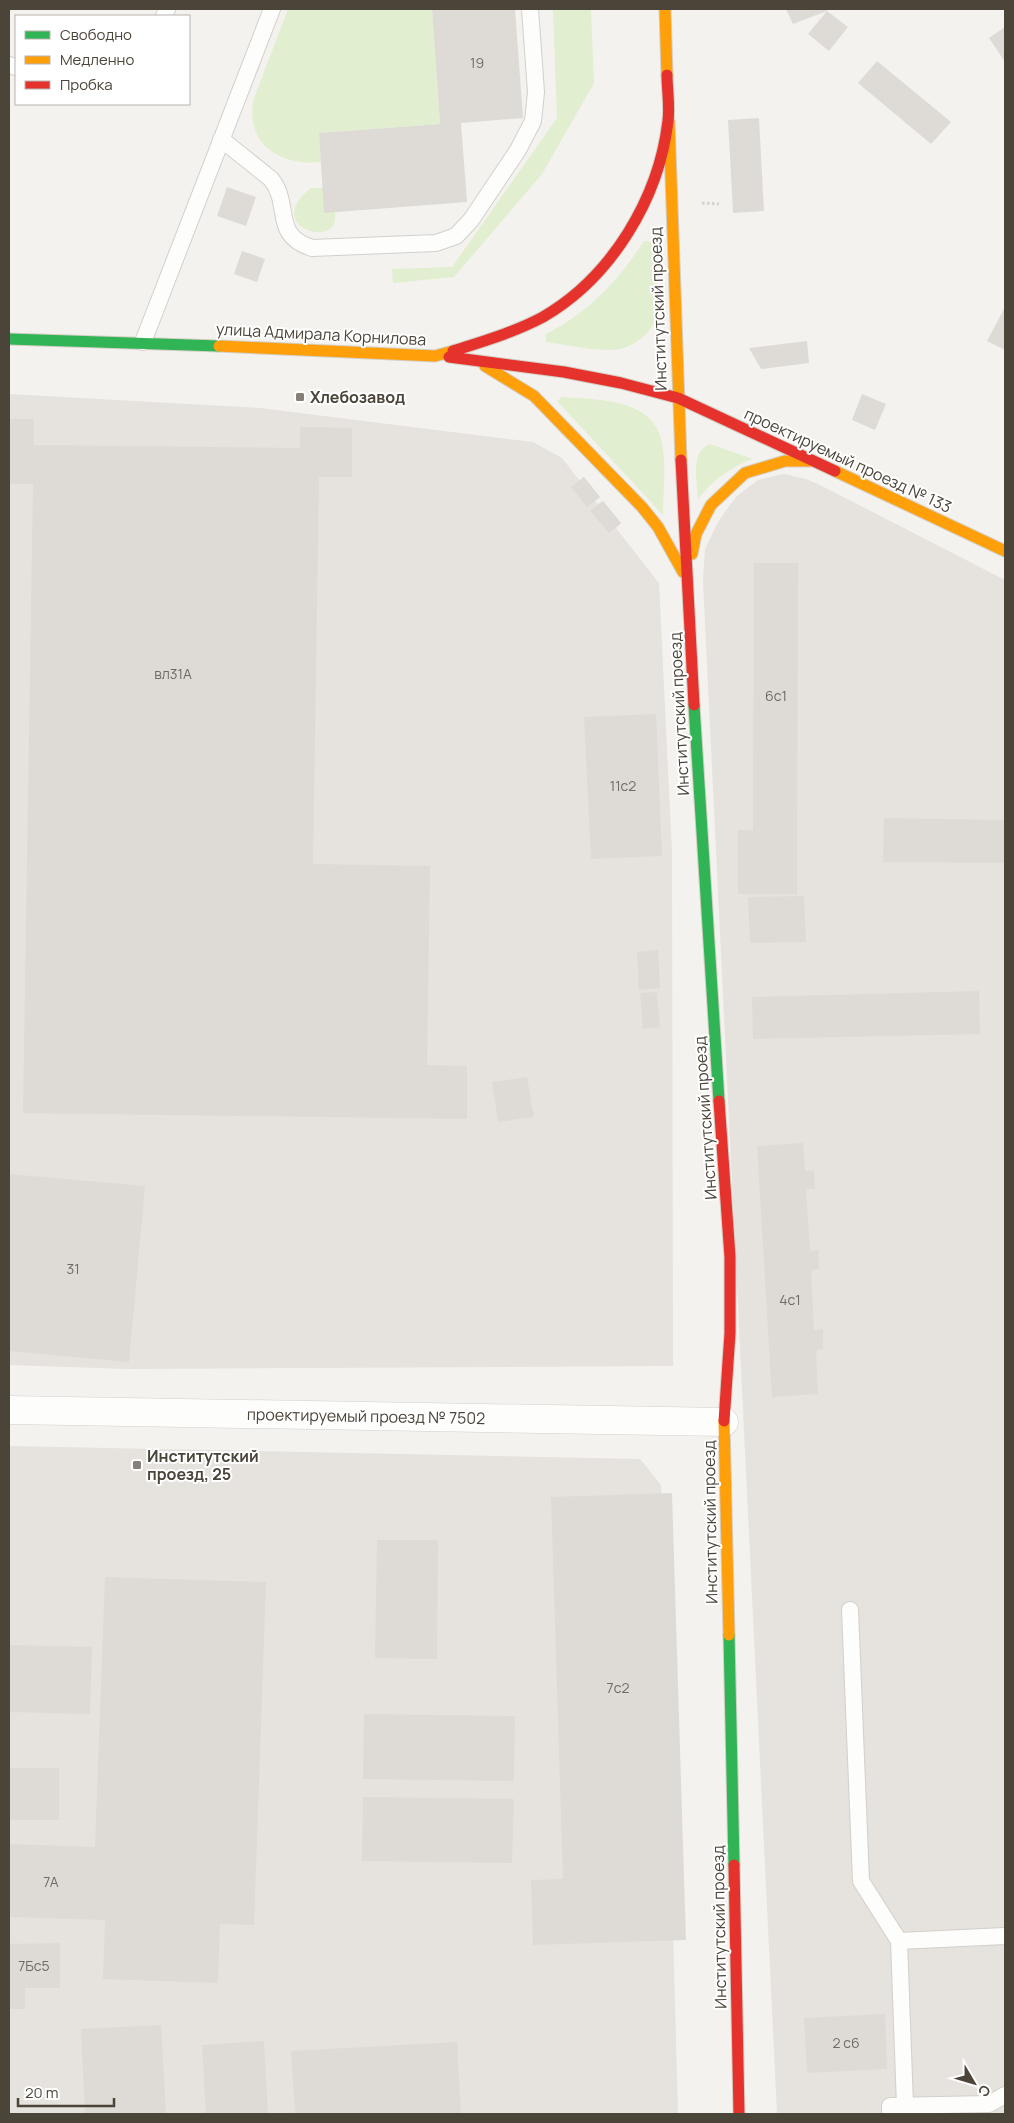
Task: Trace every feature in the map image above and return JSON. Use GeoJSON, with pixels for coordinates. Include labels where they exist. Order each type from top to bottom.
{"type":"FeatureCollection","features":[{"type":"Feature","properties":{"kind":"street","name":"улица Адмирала Корнилова"},"geometry":{"type":"LineString","coordinates":[[9,339],[143,342],[435,356],[478,343],[554,310],[589,280],[617,248],[643,208],[660,167],[669,121],[665,9]]}},
{"type":"Feature","properties":{"kind":"street","name":"Институтский проезд"},"geometry":{"type":"LineString","coordinates":[[669,121],[678,398],[688,585],[704,875],[730,1257],[730,1333],[724,1422],[739,2114]]}},
{"type":"Feature","properties":{"kind":"street","name":"проектируемый проезд № 133"},"geometry":{"type":"LineString","coordinates":[[435,356],[571,371],[629,382],[678,398],[1005,550]]}},
{"type":"Feature","properties":{"kind":"street"},"geometry":{"type":"LineString","coordinates":[[469,359],[495,370],[534,396],[635,500],[669,543],[688,585]]}},
{"type":"Feature","properties":{"kind":"street"},"geometry":{"type":"LineString","coordinates":[[688,585],[696,534],[711,505],[744,473],[785,461],[813,462]]}},
{"type":"Feature","properties":{"kind":"street","name":"проектируемый проезд № 7502"},"geometry":{"type":"LineString","coordinates":[[9,1410],[724,1422]]}},
{"type":"Feature","properties":{"kind":"lane"},"geometry":{"type":"LineString","coordinates":[[143,342],[272,9]]}},
{"type":"Feature","properties":{"kind":"lane"},"geometry":{"type":"LineString","coordinates":[[221,139],[271,179],[277,186],[284,227],[300,244],[312,248],[427,243],[456,236],[482,204],[518,150],[533,121],[536,92],[530,9]]}},
{"type":"Feature","properties":{"kind":"lane"},"geometry":{"type":"LineString","coordinates":[[850,1610],[861,1881],[899,1941],[905,2106]]}},
{"type":"Feature","properties":{"kind":"lane"},"geometry":{"type":"LineString","coordinates":[[899,1941],[1005,1936]]}},
{"type":"Feature","properties":{"kind":"lane"},"geometry":{"type":"LineString","coordinates":[[890,2114],[890,2106],[989,2104],[1005,2095]]}},
{"type":"Feature","properties":{"kind":"shaded area"},"geometry":{"type":"Polygon","coordinates":[[[9,394],[260,408],[533,442],[562,458],[579,480],[584,477],[600,497],[595,501],[598,504],[603,501],[621,523],[616,528],[659,583],[672,852],[673,1366],[128,1369],[9,1365],[9,394]]]}},
{"type":"Feature","properties":{"kind":"shaded area"},"geometry":{"type":"Polygon","coordinates":[[[784,474],[806,479],[822,486],[1005,580],[1005,2114],[777,2114],[703,581],[705,549],[718,522],[727,509],[737,496],[758,480],[784,474]]]}},
{"type":"Feature","properties":{"kind":"shaded area"},"geometry":{"type":"Polygon","coordinates":[[[9,1446],[640,1459],[661,1485],[678,2114],[9,2114],[9,1446]]]}},
{"type":"Feature","properties":{"kind":"green space"},"geometry":{"type":"Polygon","coordinates":[[[288,9],[432,9],[440,124],[319,133],[321,162],[293,160],[269,150],[255,130],[252,116],[253,101],[288,9]]]}},
{"type":"Feature","properties":{"kind":"green space"},"geometry":{"type":"Polygon","coordinates":[[[553,9],[591,9],[594,83],[542,174],[454,277],[393,283],[392,269],[452,267],[557,118],[553,9]]]}},
{"type":"Feature","properties":{"kind":"green space"},"geometry":{"type":"Polygon","coordinates":[[[311,188],[323,188],[333,207],[335,213],[334,224],[327,231],[317,232],[306,229],[298,223],[294,214],[298,202],[311,188]]]}},
{"type":"Feature","properties":{"kind":"green space"},"geometry":{"type":"Polygon","coordinates":[[[644,241],[653,242],[657,294],[654,322],[647,333],[636,342],[624,348],[611,350],[546,342],[546,334],[589,306],[613,282],[644,241]]]}},
{"type":"Feature","properties":{"kind":"green space"},"geometry":{"type":"Polygon","coordinates":[[[562,397],[610,401],[639,411],[651,420],[659,432],[663,449],[663,515],[557,401],[562,397]]]}},
{"type":"Feature","properties":{"kind":"green space"},"geometry":{"type":"Polygon","coordinates":[[[710,444],[753,459],[722,475],[698,499],[697,460],[704,448],[710,444]]]}},
{"type":"Feature","properties":{"kind":"building"},"geometry":{"type":"Polygon","coordinates":[[[432,9],[515,9],[523,118],[461,123],[467,202],[324,213],[319,133],[440,124],[432,9]]]}},
{"type":"Feature","properties":{"kind":"building"},"geometry":{"type":"Polygon","coordinates":[[[786,9],[826,9],[827,11],[793,24],[786,9]]]}},
{"type":"Feature","properties":{"kind":"building"},"geometry":{"type":"Polygon","coordinates":[[[827,11],[848,27],[829,51],[808,34],[827,11]]]}},
{"type":"Feature","properties":{"kind":"building"},"geometry":{"type":"Polygon","coordinates":[[[1005,27],[1005,62],[989,38],[1005,27]]]}},
{"type":"Feature","properties":{"kind":"building"},"geometry":{"type":"Polygon","coordinates":[[[877,61],[951,122],[931,144],[858,83],[877,61]]]}},
{"type":"Feature","properties":{"kind":"building"},"geometry":{"type":"Polygon","coordinates":[[[759,118],[764,211],[733,213],[728,120],[759,118]]]}},
{"type":"Feature","properties":{"kind":"building"},"geometry":{"type":"Polygon","coordinates":[[[227,187],[256,197],[246,226],[217,216],[227,187]]]}},
{"type":"Feature","properties":{"kind":"building"},"geometry":{"type":"Polygon","coordinates":[[[242,251],[265,259],[257,282],[234,274],[242,251]]]}},
{"type":"Feature","properties":{"kind":"building"},"geometry":{"type":"Polygon","coordinates":[[[1005,307],[1005,350],[987,341],[1005,307]]]}},
{"type":"Feature","properties":{"kind":"building"},"geometry":{"type":"Polygon","coordinates":[[[807,341],[809,363],[761,369],[749,348],[807,341]]]}},
{"type":"Feature","properties":{"kind":"building"},"geometry":{"type":"Polygon","coordinates":[[[862,394],[886,404],[875,430],[852,420],[862,394]]]}},
{"type":"Feature","properties":{"kind":"building"},"geometry":{"type":"Polygon","coordinates":[[[9,419],[34,419],[34,445],[300,448],[300,427],[352,428],[352,477],[319,477],[313,864],[430,866],[427,1065],[467,1066],[467,1119],[23,1113],[33,484],[9,484],[9,419]]]}},
{"type":"Feature","properties":{"kind":"building"},"geometry":{"type":"Polygon","coordinates":[[[584,477],[600,497],[587,507],[571,487],[584,477]]]}},
{"type":"Feature","properties":{"kind":"building"},"geometry":{"type":"Polygon","coordinates":[[[603,501],[621,523],[609,533],[590,511],[603,501]]]}},
{"type":"Feature","properties":{"kind":"building"},"geometry":{"type":"Polygon","coordinates":[[[754,563],[798,563],[797,894],[738,894],[738,830],[753,830],[754,563]]]}},
{"type":"Feature","properties":{"kind":"building"},"geometry":{"type":"Polygon","coordinates":[[[656,714],[662,856],[591,859],[584,717],[656,714]]]}},
{"type":"Feature","properties":{"kind":"building"},"geometry":{"type":"Polygon","coordinates":[[[884,818],[1005,820],[1005,863],[883,862],[884,818]]]}},
{"type":"Feature","properties":{"kind":"building"},"geometry":{"type":"Polygon","coordinates":[[[804,896],[806,942],[750,943],[748,897],[804,896]]]}},
{"type":"Feature","properties":{"kind":"building"},"geometry":{"type":"Polygon","coordinates":[[[658,950],[660,988],[639,990],[637,952],[658,950]]]}},
{"type":"Feature","properties":{"kind":"building"},"geometry":{"type":"Polygon","coordinates":[[[979,991],[980,1034],[753,1039],[752,997],[979,991]]]}},
{"type":"Feature","properties":{"kind":"building"},"geometry":{"type":"Polygon","coordinates":[[[657,992],[660,1027],[643,1029],[640,993],[657,992]]]}},
{"type":"Feature","properties":{"kind":"building"},"geometry":{"type":"Polygon","coordinates":[[[527,1077],[534,1117],[498,1122],[492,1082],[527,1077]]]}},
{"type":"Feature","properties":{"kind":"building"},"geometry":{"type":"Polygon","coordinates":[[[803,1143],[805,1171],[814,1170],[815,1189],[806,1189],[810,1251],[818,1250],[819,1269],[811,1270],[814,1330],[823,1329],[823,1349],[816,1350],[818,1394],[772,1397],[757,1146],[803,1143]]]}},
{"type":"Feature","properties":{"kind":"building"},"geometry":{"type":"Polygon","coordinates":[[[9,1174],[145,1186],[129,1362],[9,1351],[9,1174]]]}},
{"type":"Feature","properties":{"kind":"building"},"geometry":{"type":"Polygon","coordinates":[[[672,1493],[686,1940],[533,1945],[531,1880],[563,1879],[551,1497],[672,1493]]]}},
{"type":"Feature","properties":{"kind":"building"},"geometry":{"type":"Polygon","coordinates":[[[377,1540],[438,1540],[437,1659],[375,1658],[377,1540]]]}},
{"type":"Feature","properties":{"kind":"building"},"geometry":{"type":"Polygon","coordinates":[[[105,1577],[266,1582],[254,1925],[220,1924],[218,1983],[103,1979],[105,1920],[9,1917],[9,1844],[95,1847],[105,1577]]]}},
{"type":"Feature","properties":{"kind":"building"},"geometry":{"type":"Polygon","coordinates":[[[9,1645],[92,1647],[90,1714],[9,1712],[9,1645]]]}},
{"type":"Feature","properties":{"kind":"building"},"geometry":{"type":"Polygon","coordinates":[[[364,1714],[515,1716],[514,1781],[363,1779],[364,1714]]]}},
{"type":"Feature","properties":{"kind":"building"},"geometry":{"type":"Polygon","coordinates":[[[9,1768],[59,1768],[59,1820],[9,1820],[9,1768]]]}},
{"type":"Feature","properties":{"kind":"building"},"geometry":{"type":"Polygon","coordinates":[[[363,1797],[514,1799],[512,1863],[362,1861],[363,1797]]]}},
{"type":"Feature","properties":{"kind":"building"},"geometry":{"type":"Polygon","coordinates":[[[60,1943],[60,1988],[25,1988],[25,2009],[9,2009],[9,1944],[60,1943]]]}},
{"type":"Feature","properties":{"kind":"building"},"geometry":{"type":"Polygon","coordinates":[[[885,2014],[887,2069],[807,2073],[804,2018],[885,2014]]]}},
{"type":"Feature","properties":{"kind":"building"},"geometry":{"type":"Polygon","coordinates":[[[161,2025],[166,2114],[85,2114],[81,2029],[161,2025]]]}},
{"type":"Feature","properties":{"kind":"building"},"geometry":{"type":"Polygon","coordinates":[[[264,2041],[268,2114],[206,2114],[202,2045],[264,2041]]]}},
{"type":"Feature","properties":{"kind":"building"},"geometry":{"type":"Polygon","coordinates":[[[457,2042],[461,2114],[295,2114],[291,2051],[457,2042]]]}},
{"type":"Feature","properties":{"kind":"traffic: fast"},"geometry":{"type":"LineString","coordinates":[[9,339],[219,346]]}},
{"type":"Feature","properties":{"kind":"traffic: fast"},"geometry":{"type":"LineString","coordinates":[[694,705],[719,1101]]}},
{"type":"Feature","properties":{"kind":"traffic: fast"},"geometry":{"type":"LineString","coordinates":[[729,1635],[734,1865]]}},
{"type":"Feature","properties":{"kind":"traffic: slow"},"geometry":{"type":"LineString","coordinates":[[665,9],[667,75]]}},
{"type":"Feature","properties":{"kind":"traffic: slow"},"geometry":{"type":"LineString","coordinates":[[669,121],[681,460]]}},
{"type":"Feature","properties":{"kind":"traffic: slow"},"geometry":{"type":"LineString","coordinates":[[219,346],[435,356],[453,351]]}},
{"type":"Feature","properties":{"kind":"traffic: slow"},"geometry":{"type":"LineString","coordinates":[[485,366],[534,396],[642,507],[658,527],[683,572]]}},
{"type":"Feature","properties":{"kind":"traffic: slow"},"geometry":{"type":"LineString","coordinates":[[692,554],[696,534],[711,505],[745,473],[785,461],[810,461]]}},
{"type":"Feature","properties":{"kind":"traffic: slow"},"geometry":{"type":"LineString","coordinates":[[835,471],[1005,551]]}},
{"type":"Feature","properties":{"kind":"traffic: slow"},"geometry":{"type":"LineString","coordinates":[[724,1421],[729,1635]]}},
{"type":"Feature","properties":{"kind":"traffic: jam"},"geometry":{"type":"LineString","coordinates":[[453,351],[510,332],[543,317],[568,300],[610,258],[628,233],[643,206],[663,150],[669,103],[667,75]]}},
{"type":"Feature","properties":{"kind":"traffic: jam"},"geometry":{"type":"LineString","coordinates":[[449,357],[564,372],[621,383],[678,398],[835,471]]}},
{"type":"Feature","properties":{"kind":"traffic: jam"},"geometry":{"type":"LineString","coordinates":[[681,460],[694,705]]}},
{"type":"Feature","properties":{"kind":"traffic: jam"},"geometry":{"type":"LineString","coordinates":[[719,1101],[730,1257],[730,1333],[724,1421]]}},
{"type":"Feature","properties":{"kind":"traffic: jam"},"geometry":{"type":"LineString","coordinates":[[734,1865],[739,2114]]}},
{"type":"Feature","properties":{"kind":"place","name":"Хлебозавод"},"geometry":{"type":"Point","coordinates":[300,397]}},
{"type":"Feature","properties":{"kind":"place","name":"Институтский проезд, 25"},"geometry":{"type":"Point","coordinates":[137,1465]}}]}
